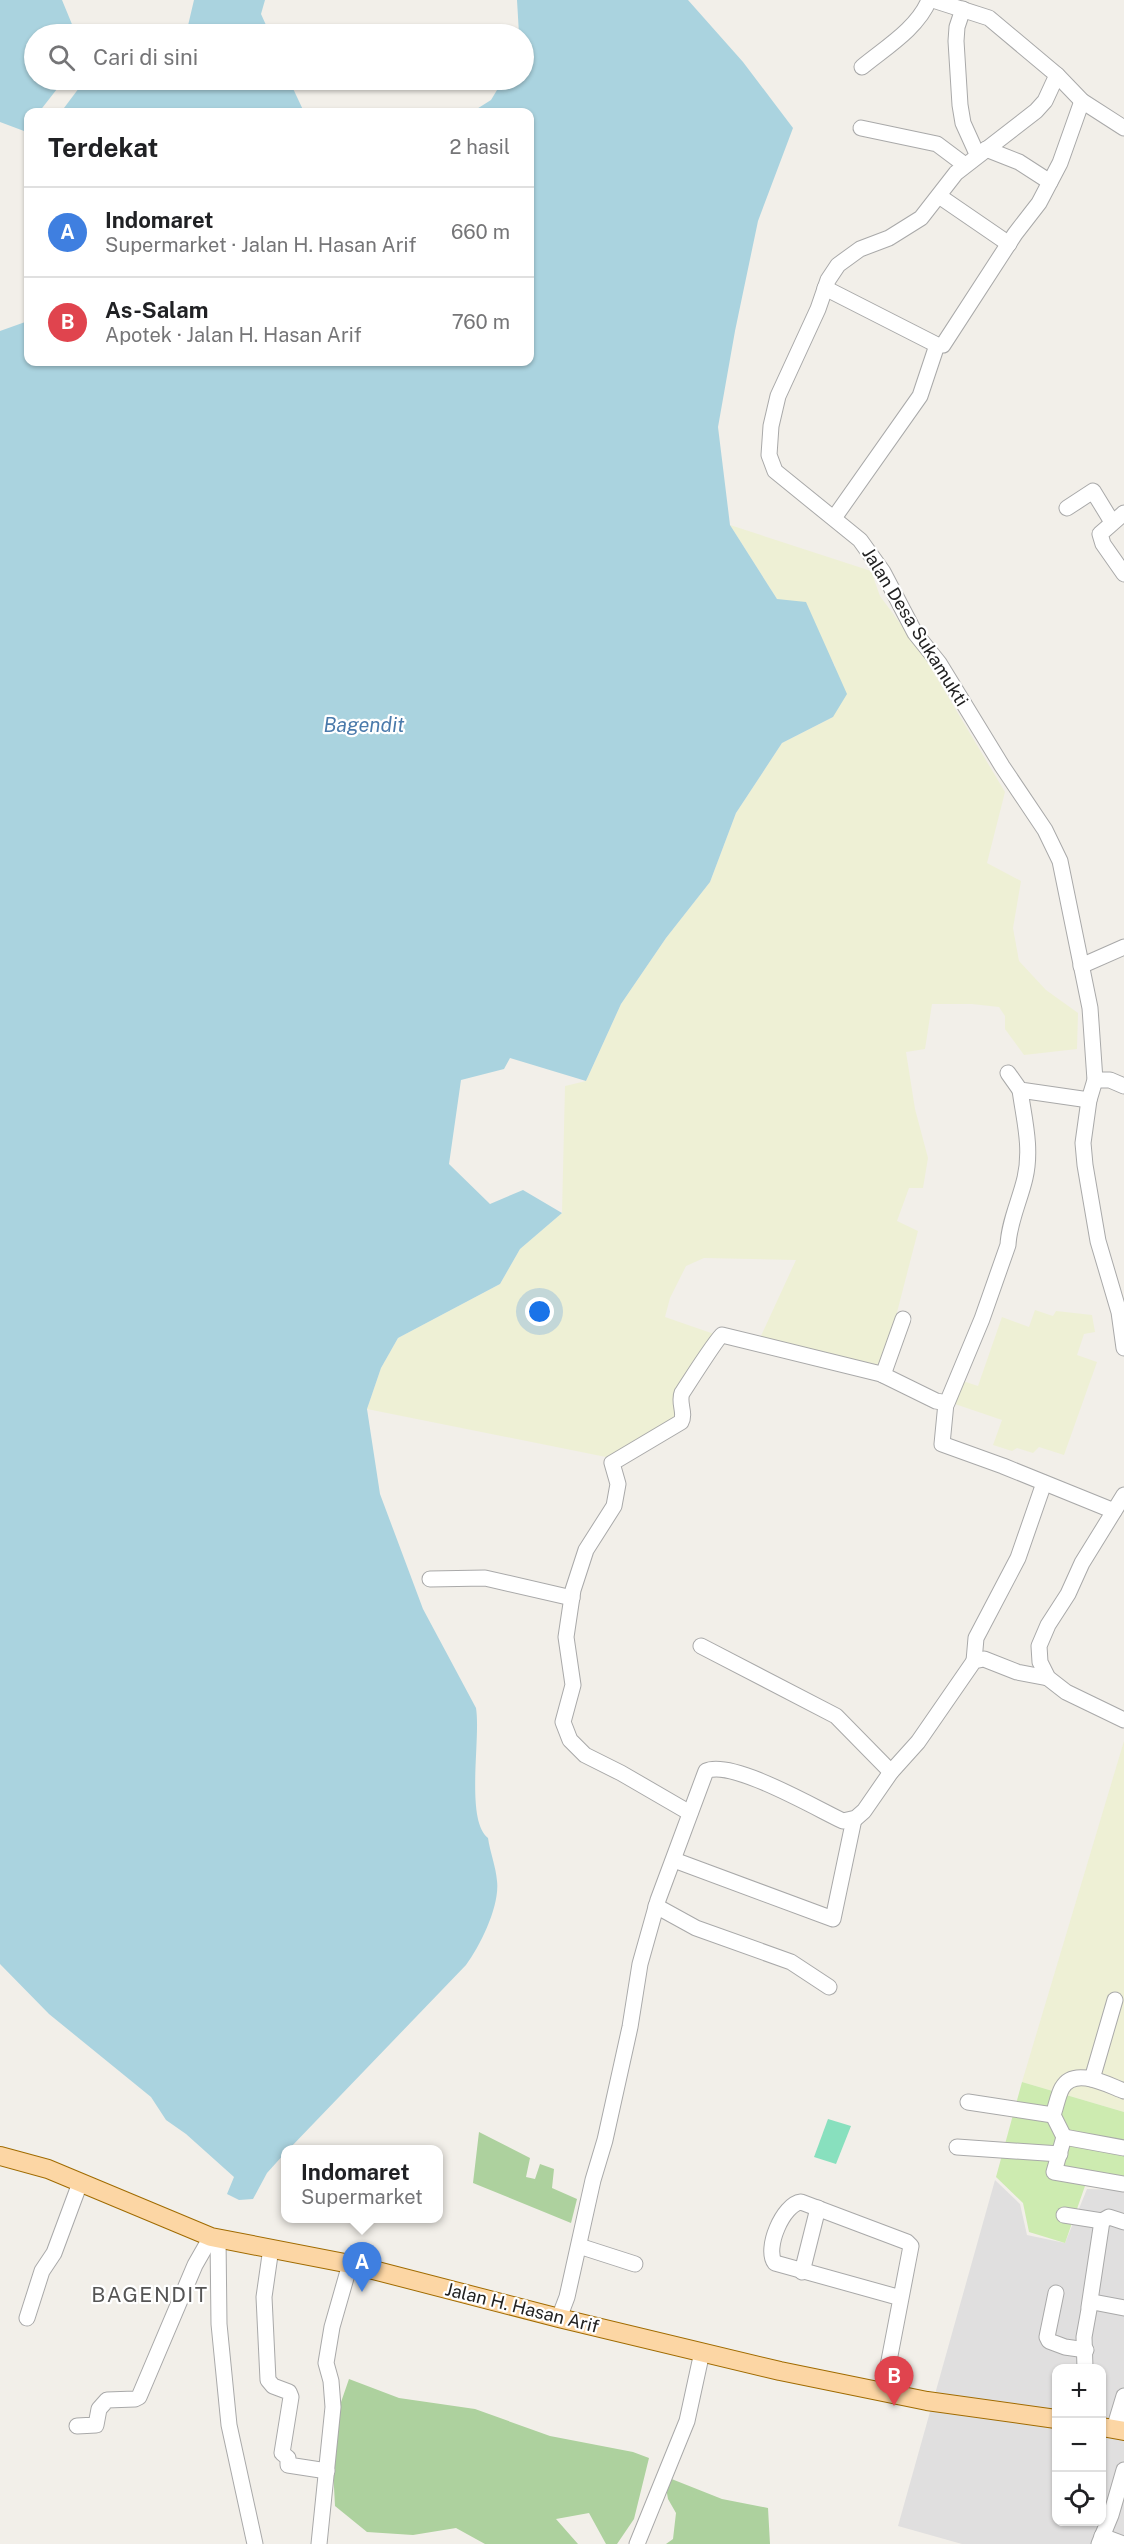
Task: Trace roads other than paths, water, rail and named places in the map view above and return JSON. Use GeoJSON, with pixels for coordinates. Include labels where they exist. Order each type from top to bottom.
{"type":"FeatureCollection","features":[{"type":"Feature","properties":{"kind":"main road","name":"Jalan H. Hasan Arif"},"geometry":{"type":"LineString","coordinates":[[0,2156],[25,2162],[215,2238],[350,2264],[559,2319],[883,2392],[1052,2418]]}},
{"type":"Feature","properties":{"kind":"street"},"geometry":{"type":"LineString","coordinates":[[862,67],[906,31],[931,0],[989,18],[1057,75],[1082,101],[1124,128]]}},
{"type":"Feature","properties":{"kind":"street"},"geometry":{"type":"LineString","coordinates":[[963,9],[957,27],[956,41],[963,123],[982,151],[1019,162],[1050,182]]}},
{"type":"Feature","properties":{"kind":"street","name":"Jalan Desa Sukamukti"},"geometry":{"type":"LineString","coordinates":[[1057,75],[1045,101],[1036,111],[956,173],[921,218],[890,238],[860,249],[838,265],[825,288],[778,396],[769,454],[776,471],[860,540],[883,572],[915,633],[939,663],[1002,766],[1045,830],[1060,861],[1090,1008],[1095,1080],[1089,1100],[1083,1143],[1084,1165],[1098,1241],[1119,1312],[1124,1348]]}},
{"type":"Feature","properties":{"kind":"street"},"geometry":{"type":"LineString","coordinates":[[825,288],[937,345],[943,345],[1039,202],[1060,163],[1082,101]]}},
{"type":"Feature","properties":{"kind":"street"},"geometry":{"type":"LineString","coordinates":[[861,128],[938,144],[965,165]]}},
{"type":"Feature","properties":{"kind":"street"},"geometry":{"type":"LineString","coordinates":[[939,196],[1009,244]]}},
{"type":"Feature","properties":{"kind":"street"},"geometry":{"type":"LineString","coordinates":[[834,518],[920,396],[937,345]]}},
{"type":"Feature","properties":{"kind":"street"},"geometry":{"type":"LineString","coordinates":[[1067,508],[1093,491],[1118,518],[1101,534],[1101,540],[1124,574]]}},
{"type":"Feature","properties":{"kind":"street"},"geometry":{"type":"LineString","coordinates":[[1081,966],[1124,947]]}},
{"type":"Feature","properties":{"kind":"street"},"geometry":{"type":"LineString","coordinates":[[1008,1073],[1020,1090],[1028,1138],[1026,1176],[1008,1234],[1008,1245],[986,1309],[946,1403],[942,1444],[1114,1511]]}},
{"type":"Feature","properties":{"kind":"street"},"geometry":{"type":"LineString","coordinates":[[1095,1080],[1110,1080],[1124,1086]]}},
{"type":"Feature","properties":{"kind":"street"},"geometry":{"type":"LineString","coordinates":[[1020,1090],[1089,1100]]}},
{"type":"Feature","properties":{"kind":"street"},"geometry":{"type":"LineString","coordinates":[[883,1375],[903,1319]]}},
{"type":"Feature","properties":{"kind":"street"},"geometry":{"type":"LineString","coordinates":[[690,1813],[585,1755],[570,1740],[563,1722],[573,1685],[566,1637],[572,1598],[586,1550],[614,1506],[618,1484],[612,1463],[681,1422],[683,1419],[680,1400],[682,1393],[710,1353],[717,1338],[722,1335],[883,1375],[936,1401],[946,1403]]}},
{"type":"Feature","properties":{"kind":"street"},"geometry":{"type":"LineString","coordinates":[[559,2319],[614,2102],[630,2027],[640,1964],[656,1906],[706,1771],[713,1768],[745,1775],[843,1821],[854,1819],[864,1811],[891,1772],[918,1742],[974,1660],[976,1638],[1018,1558],[1044,1483]]}},
{"type":"Feature","properties":{"kind":"street"},"geometry":{"type":"LineString","coordinates":[[1124,1495],[1048,1625],[1039,1646],[1040,1662],[1048,1678],[1066,1692],[1124,1720]]}},
{"type":"Feature","properties":{"kind":"street"},"geometry":{"type":"LineString","coordinates":[[430,1580],[485,1578],[572,1598]]}},
{"type":"Feature","properties":{"kind":"street"},"geometry":{"type":"LineString","coordinates":[[701,1646],[836,1716],[891,1772]]}},
{"type":"Feature","properties":{"kind":"street"},"geometry":{"type":"LineString","coordinates":[[974,1660],[984,1659],[1017,1672],[1048,1678]]}},
{"type":"Feature","properties":{"kind":"street"},"geometry":{"type":"LineString","coordinates":[[674,1860],[833,1920],[854,1819]]}},
{"type":"Feature","properties":{"kind":"street"},"geometry":{"type":"LineString","coordinates":[[656,1906],[696,1928],[791,1962],[828,1987]]}},
{"type":"Feature","properties":{"kind":"street"},"geometry":{"type":"LineString","coordinates":[[1092,2079],[1114,2000]]}},
{"type":"Feature","properties":{"kind":"street"},"geometry":{"type":"LineString","coordinates":[[1124,2091],[1092,2079],[1073,2079],[1063,2086],[1053,2115],[1064,2137],[1054,2172],[1124,2184]]}},
{"type":"Feature","properties":{"kind":"street"},"geometry":{"type":"LineString","coordinates":[[969,2102],[1053,2115]]}},
{"type":"Feature","properties":{"kind":"street"},"geometry":{"type":"LineString","coordinates":[[1064,2137],[1124,2148]]}},
{"type":"Feature","properties":{"kind":"street"},"geometry":{"type":"LineString","coordinates":[[957,2147],[1060,2154]]}},
{"type":"Feature","properties":{"kind":"street"},"geometry":{"type":"LineString","coordinates":[[27,2318],[42,2271],[52,2257],[80,2183]]}},
{"type":"Feature","properties":{"kind":"street"},"geometry":{"type":"LineString","coordinates":[[883,2392],[901,2298],[910,2245],[801,2202],[793,2204],[786,2210],[772,2247],[772,2259],[775,2263],[901,2298]]}},
{"type":"Feature","properties":{"kind":"street"},"geometry":{"type":"LineString","coordinates":[[802,2272],[818,2208]]}},
{"type":"Feature","properties":{"kind":"street"},"geometry":{"type":"LineString","coordinates":[[1064,2215],[1102,2221],[1109,2217],[1124,2222]]}},
{"type":"Feature","properties":{"kind":"street"},"geometry":{"type":"LineString","coordinates":[[1085,2364],[1084,2337],[1102,2221]]}},
{"type":"Feature","properties":{"kind":"street"},"geometry":{"type":"LineString","coordinates":[[77,2426],[96,2425],[100,2407],[107,2400],[139,2397],[195,2265],[215,2238]]}},
{"type":"Feature","properties":{"kind":"street"},"geometry":{"type":"LineString","coordinates":[[215,2238],[219,2324],[229,2425],[255,2544]]}},
{"type":"Feature","properties":{"kind":"street"},"geometry":{"type":"LineString","coordinates":[[579,2246],[635,2264]]}},
{"type":"Feature","properties":{"kind":"street"},"geometry":{"type":"LineString","coordinates":[[270,2248],[264,2297],[268,2380],[273,2386],[289,2392],[291,2397],[282,2452],[288,2458],[288,2465],[327,2471]]}},
{"type":"Feature","properties":{"kind":"street"},"geometry":{"type":"LineString","coordinates":[[319,2544],[333,2407],[331,2381],[326,2363],[332,2327],[350,2264]]}},
{"type":"Feature","properties":{"kind":"street"},"geometry":{"type":"LineString","coordinates":[[1056,2293],[1047,2337],[1049,2341],[1065,2347],[1086,2350]]}},
{"type":"Feature","properties":{"kind":"street"},"geometry":{"type":"LineString","coordinates":[[1089,2307],[1094,2302],[1124,2308]]}},
{"type":"Feature","properties":{"kind":"street"},"geometry":{"type":"LineString","coordinates":[[637,2544],[687,2421],[702,2352]]}},
{"type":"Feature","properties":{"kind":"street"},"geometry":{"type":"LineString","coordinates":[[1113,2429],[1124,2396]]}},
{"type":"Feature","properties":{"kind":"street"},"geometry":{"type":"LineString","coordinates":[[1124,2470],[1101,2540],[1124,2544]]}},
{"type":"Feature","properties":{"kind":"water"},"geometry":{"type":"Polygon","coordinates":[[[0,0],[62,0],[72,24],[24,24],[24,90],[56,90],[42,108],[24,108],[24,131],[0,122],[0,0]]]}},
{"type":"Feature","properties":{"kind":"water"},"geometry":{"type":"Polygon","coordinates":[[[194,0],[265,0],[261,14],[266,24],[188,24],[194,0]]]}},
{"type":"Feature","properties":{"kind":"water","name":"Bagendit"},"geometry":{"type":"Polygon","coordinates":[[[517,0],[688,0],[743,62],[793,128],[758,221],[718,427],[730,525],[777,599],[806,602],[847,694],[833,717],[782,743],[736,813],[710,882],[666,938],[621,1004],[586,1081],[510,1058],[504,1069],[461,1080],[449,1164],[490,1204],[523,1190],[562,1213],[520,1249],[500,1284],[398,1338],[381,1368],[367,1409],[380,1494],[423,1609],[476,1708],[475,1797],[477,1814],[481,1828],[488,1838],[495,1870],[496,1901],[478,1947],[466,1965],[293,2145],[281,2145],[281,2157],[267,2173],[253,2199],[239,2200],[227,2194],[234,2177],[186,2134],[166,2120],[151,2097],[49,2014],[0,1964],[0,331],[24,322],[24,366],[534,366],[534,108],[478,108],[491,100],[497,90],[534,90],[534,24],[518,24],[517,0]]]}},
{"type":"Feature","properties":{"kind":"water"},"geometry":{"type":"Polygon","coordinates":[[[78,90],[294,90],[302,108],[64,108],[78,90]]]}},
{"type":"Feature","properties":{"kind":"place","name":"Indomaret"},"geometry":{"type":"Point","coordinates":[362,2292]}},
{"type":"Feature","properties":{"kind":"place","name":"As-Salam"},"geometry":{"type":"Point","coordinates":[894,2406]}},
{"type":"Feature","properties":{"kind":"district","name":"BAGENDIT"},"geometry":{"type":"Point","coordinates":[150,2295]}}]}
